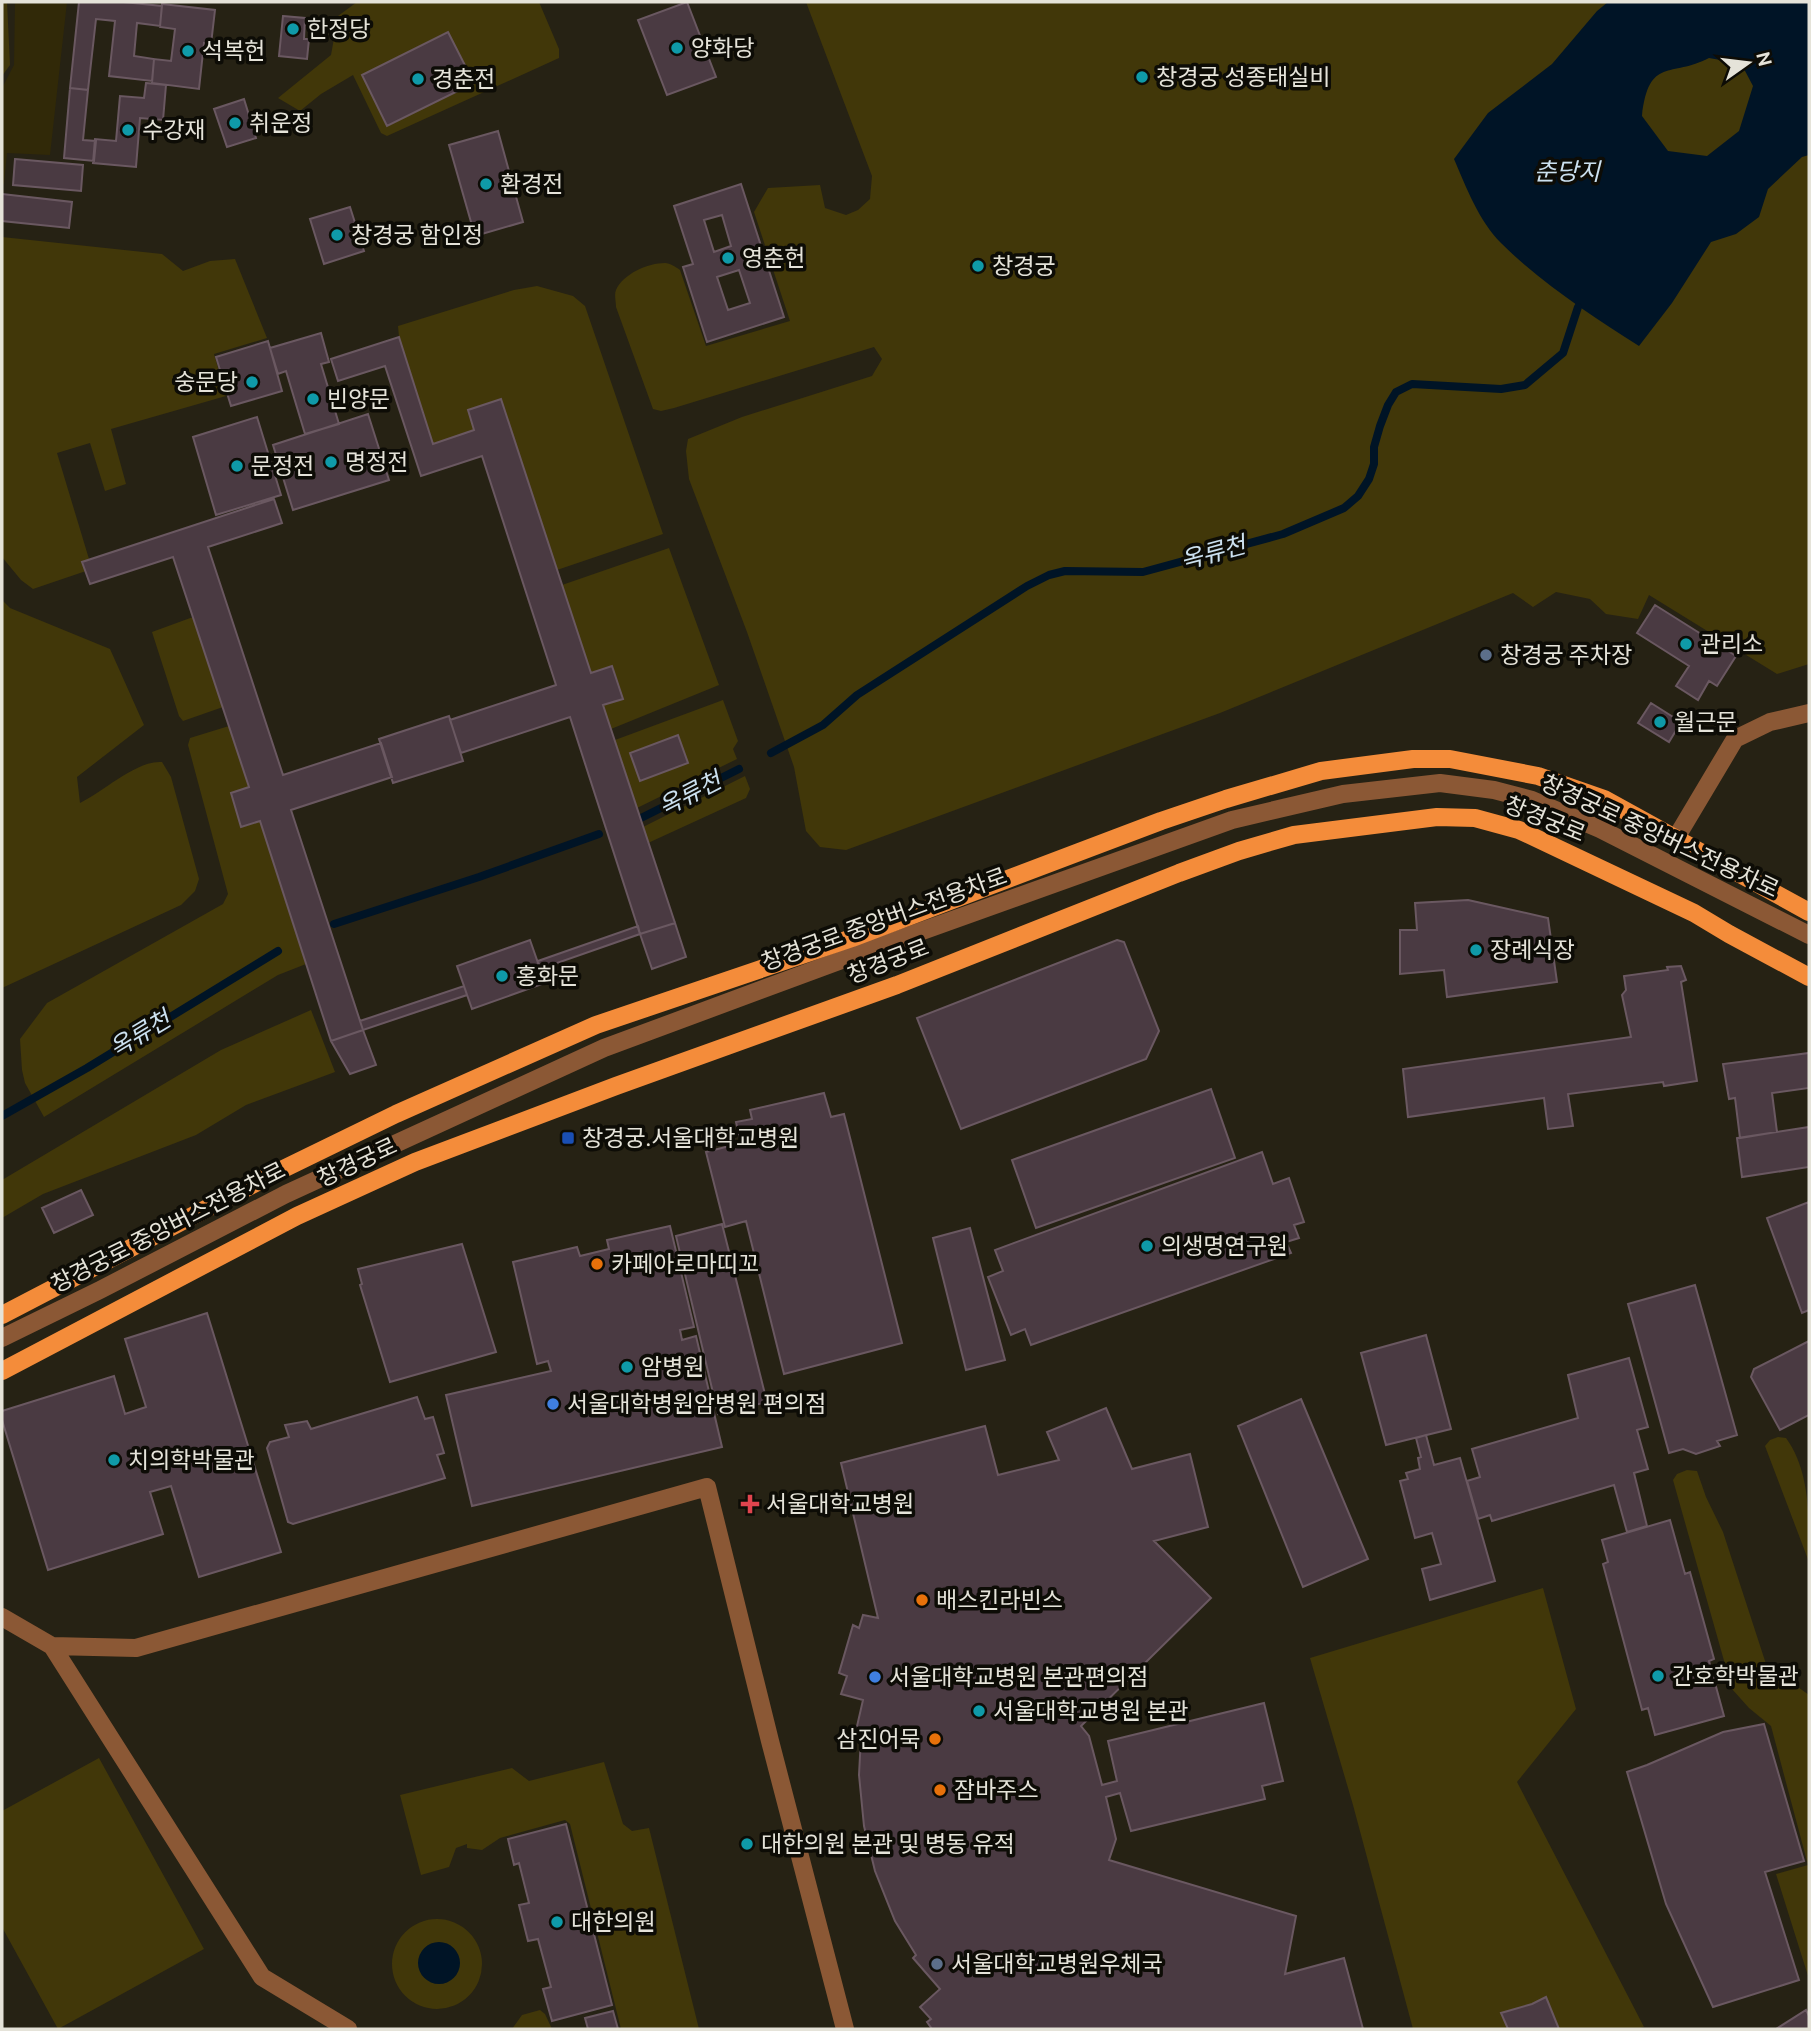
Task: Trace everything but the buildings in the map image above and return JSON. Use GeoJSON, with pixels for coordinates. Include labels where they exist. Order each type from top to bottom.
{"type":"FeatureCollection","features":[{"type":"Feature","properties":{"kind":"main road","name":"창경궁로"},"geometry":{"type":"LineString","coordinates":[[2,1315],[384,1119],[585,1030],[852,938],[1161,821],[1321,771],[1413,759],[1450,759],[1538,776],[1604,799],[1809,912]]}},
{"type":"Feature","properties":{"kind":"main road","name":"창경궁로"},"geometry":{"type":"LineString","coordinates":[[2,1371],[297,1216],[415,1162],[897,985],[1179,873],[1294,835],[1437,817],[1475,818],[1519,830],[1694,913],[1809,977]]}},
{"type":"Feature","properties":{"kind":"lane"},"geometry":{"type":"LineString","coordinates":[[1676,838],[1735,739],[1770,722],[1809,713]]}},
{"type":"Feature","properties":{"kind":"lane","name":"창경궁로 중앙버스전용차로"},"geometry":{"type":"LineString","coordinates":[[2,1338],[286,1194],[604,1048],[1232,820],[1343,794],[1440,783],[1494,790],[1532,800],[1600,829],[1809,935]]}},
{"type":"Feature","properties":{"kind":"lane"},"geometry":{"type":"LineString","coordinates":[[52,1646],[136,1648],[707,1487],[845,2029]]}},
{"type":"Feature","properties":{"kind":"lane"},"geometry":{"type":"LineString","coordinates":[[2,1617],[52,1646],[262,1977],[348,2029]]}},
{"type":"Feature","properties":{"kind":"shaded area"},"geometry":{"type":"Polygon","coordinates":[[[2,2],[7,2],[10,65],[2,76],[2,2]]]}},
{"type":"Feature","properties":{"kind":"shaded area"},"geometry":{"type":"Polygon","coordinates":[[[357,2],[539,2],[559,49],[559,58],[387,136],[381,133],[353,75],[321,94],[300,111],[278,98],[331,55],[338,16],[357,2]]]}},
{"type":"Feature","properties":{"kind":"shaded area"},"geometry":{"type":"Polygon","coordinates":[[[806,2],[1809,2],[1809,664],[1777,674],[1649,595],[1638,619],[1606,614],[1590,599],[1556,592],[1533,607],[1513,593],[1220,713],[846,850],[820,847],[806,831],[794,767],[689,479],[686,451],[688,439],[742,417],[872,376],[882,359],[874,347],[661,411],[653,409],[616,307],[615,296],[619,284],[630,274],[651,265],[667,263],[680,270],[706,346],[790,321],[754,212],[768,188],[820,185],[825,208],[846,215],[858,210],[870,199],[872,176],[806,2]]]}},
{"type":"Feature","properties":{"kind":"shaded area"},"geometry":{"type":"Polygon","coordinates":[[[2,237],[162,254],[183,271],[210,261],[235,259],[267,338],[214,354],[226,396],[111,429],[126,484],[105,491],[90,443],[57,453],[89,559],[83,562],[86,571],[33,589],[21,580],[2,557],[2,237]]]}},
{"type":"Feature","properties":{"kind":"shaded area"},"geometry":{"type":"Polygon","coordinates":[[[537,286],[573,296],[585,306],[663,534],[557,570],[501,399],[468,410],[474,430],[433,444],[399,337],[398,326],[514,290],[537,286]]]}},
{"type":"Feature","properties":{"kind":"shaded area"},"geometry":{"type":"Polygon","coordinates":[[[669,548],[719,685],[611,729],[603,705],[623,698],[613,667],[591,673],[562,585],[669,548]]]}},
{"type":"Feature","properties":{"kind":"shaded area"},"geometry":{"type":"Polygon","coordinates":[[[2,600],[10,608],[110,649],[144,725],[77,777],[80,803],[131,771],[162,762],[171,777],[199,879],[195,891],[181,905],[2,988],[2,600]]]}},
{"type":"Feature","properties":{"kind":"shaded area"},"geometry":{"type":"Polygon","coordinates":[[[193,617],[223,707],[183,721],[179,716],[152,632],[193,617]]]}},
{"type":"Feature","properties":{"kind":"shaded area"},"geometry":{"type":"Polygon","coordinates":[[[723,700],[738,741],[733,749],[737,759],[637,808],[615,740],[723,700]]]}},
{"type":"Feature","properties":{"kind":"shaded area"},"geometry":{"type":"Polygon","coordinates":[[[229,726],[249,787],[231,793],[241,826],[260,821],[306,964],[278,975],[44,1117],[25,1083],[20,1039],[47,1003],[223,904],[228,894],[188,745],[190,738],[229,726]]]}},
{"type":"Feature","properties":{"kind":"shaded area"},"geometry":{"type":"Polygon","coordinates":[[[745,776],[750,789],[746,798],[648,843],[643,827],[745,776]]]}},
{"type":"Feature","properties":{"kind":"shaded area"},"geometry":{"type":"Polygon","coordinates":[[[311,1010],[335,1072],[246,1105],[196,1135],[43,1194],[2,1218],[2,1180],[221,1050],[311,1010]]]}},
{"type":"Feature","properties":{"kind":"shaded area"},"geometry":{"type":"Polygon","coordinates":[[[1778,1437],[1786,1438],[1794,1451],[1804,1481],[1809,1562],[1765,1446],[1778,1437]]]}},
{"type":"Feature","properties":{"kind":"shaded area"},"geometry":{"type":"Polygon","coordinates":[[[1687,1470],[1697,1471],[1723,1532],[1766,1664],[1809,1695],[1809,1979],[1776,1874],[1808,1865],[1771,1726],[1732,1689],[1673,1480],[1677,1474],[1687,1470]]]}},
{"type":"Feature","properties":{"kind":"shaded area"},"geometry":{"type":"Polygon","coordinates":[[[1543,1588],[1576,1709],[1517,1782],[1644,2027],[1413,2029],[1353,1805],[1310,1658],[1543,1588]]]}},
{"type":"Feature","properties":{"kind":"shaded area"},"geometry":{"type":"Polygon","coordinates":[[[99,1758],[204,1949],[58,2029],[2,1927],[2,1811],[99,1758]]]}},
{"type":"Feature","properties":{"kind":"shaded area"},"geometry":{"type":"Polygon","coordinates":[[[604,1762],[623,1824],[632,1831],[649,1828],[699,2029],[621,2029],[570,1824],[565,1820],[500,1838],[482,1850],[467,1848],[467,1844],[456,1848],[449,1867],[421,1875],[400,1795],[512,1768],[529,1781],[604,1762]]]}},
{"type":"Feature","properties":{"kind":"shaded area"},"geometry":{"type":"Polygon","coordinates":[[[437,1919],[454,1922],[469,1932],[479,1947],[482,1964],[479,1981],[469,1996],[454,2006],[437,2009],[420,2006],[405,1996],[395,1981],[392,1964],[395,1947],[405,1932],[420,1922],[437,1919]]]}},
{"type":"Feature","properties":{"kind":"shaded area"},"geometry":{"type":"Polygon","coordinates":[[[540,2010],[552,2029],[512,2029],[522,2015],[540,2010]]]}},
{"type":"Feature","properties":{"kind":"sand"},"geometry":{"type":"Polygon","coordinates":[[[15,2],[67,2],[50,155],[7,153],[2,184],[2,88],[14,65],[15,2]]]}},
{"type":"Feature","properties":{"kind":"water","name":"춘당지"},"geometry":{"type":"Polygon","coordinates":[[[1608,2],[1809,2],[1809,155],[1802,157],[1768,189],[1759,217],[1736,234],[1711,242],[1672,303],[1639,346],[1550,285],[1501,243],[1480,214],[1454,159],[1488,113],[1552,64],[1597,11],[1608,2]],[[1709,58],[1664,72],[1650,84],[1642,116],[1668,151],[1707,156],[1739,131],[1753,86],[1744,69],[1726,61],[1709,58]]]}},
{"type":"Feature","properties":{"kind":"water"},"geometry":{"type":"Polygon","coordinates":[[[439,1942],[454,1948],[460,1963],[454,1978],[439,1984],[424,1978],[418,1963],[424,1948],[439,1942]]]}},
{"type":"Feature","properties":{"kind":"waterway","name":"옥류천"},"geometry":{"type":"LineString","coordinates":[[771,753],[823,725],[857,695],[1027,586],[1049,575],[1065,571],[1143,572],[1283,534],[1344,508],[1358,496],[1369,479],[1380,426],[1396,392],[1412,384],[1501,389],[1525,385],[1563,353],[1578,307]]}},
{"type":"Feature","properties":{"kind":"waterway","name":"옥류천"},"geometry":{"type":"LineString","coordinates":[[641,818],[739,769]]}},
{"type":"Feature","properties":{"kind":"waterway","name":"옥류천"},"geometry":{"type":"LineString","coordinates":[[334,924],[479,877],[599,834]]}},
{"type":"Feature","properties":{"kind":"waterway","name":"옥류천"},"geometry":{"type":"LineString","coordinates":[[2,1116],[87,1068],[278,951]]}},
{"type":"Feature","properties":{"kind":"place","name":"한정당"},"geometry":{"type":"Point","coordinates":[293,29]}},
{"type":"Feature","properties":{"kind":"place","name":"양화당"},"geometry":{"type":"Point","coordinates":[677,48]}},
{"type":"Feature","properties":{"kind":"place","name":"석복헌"},"geometry":{"type":"Point","coordinates":[188,51]}},
{"type":"Feature","properties":{"kind":"place","name":"창경궁 성종태실비"},"geometry":{"type":"Point","coordinates":[1142,77]}},
{"type":"Feature","properties":{"kind":"place","name":"경춘전"},"geometry":{"type":"Point","coordinates":[418,79]}},
{"type":"Feature","properties":{"kind":"place","name":"취운정"},"geometry":{"type":"Point","coordinates":[235,123]}},
{"type":"Feature","properties":{"kind":"place","name":"수강재"},"geometry":{"type":"Point","coordinates":[128,130]}},
{"type":"Feature","properties":{"kind":"place","name":"환경전"},"geometry":{"type":"Point","coordinates":[486,184]}},
{"type":"Feature","properties":{"kind":"place","name":"창경궁 함인정"},"geometry":{"type":"Point","coordinates":[337,235]}},
{"type":"Feature","properties":{"kind":"place","name":"영춘헌"},"geometry":{"type":"Point","coordinates":[728,258]}},
{"type":"Feature","properties":{"kind":"place","name":"창경궁"},"geometry":{"type":"Point","coordinates":[978,266]}},
{"type":"Feature","properties":{"kind":"place","name":"숭문당"},"geometry":{"type":"Point","coordinates":[252,382]}},
{"type":"Feature","properties":{"kind":"place","name":"빈양문"},"geometry":{"type":"Point","coordinates":[313,399]}},
{"type":"Feature","properties":{"kind":"place","name":"명정전"},"geometry":{"type":"Point","coordinates":[331,462]}},
{"type":"Feature","properties":{"kind":"place","name":"문정전"},"geometry":{"type":"Point","coordinates":[237,466]}},
{"type":"Feature","properties":{"kind":"place","name":"관리소"},"geometry":{"type":"Point","coordinates":[1686,644]}},
{"type":"Feature","properties":{"kind":"place","name":"창경궁 주차장"},"geometry":{"type":"Point","coordinates":[1486,655]}},
{"type":"Feature","properties":{"kind":"place","name":"월근문"},"geometry":{"type":"Point","coordinates":[1660,722]}},
{"type":"Feature","properties":{"kind":"place","name":"장례식장"},"geometry":{"type":"Point","coordinates":[1476,950]}},
{"type":"Feature","properties":{"kind":"place","name":"홍화문"},"geometry":{"type":"Point","coordinates":[502,976]}},
{"type":"Feature","properties":{"kind":"place","name":"창경궁.서울대학교병원"},"geometry":{"type":"Point","coordinates":[568,1138]}},
{"type":"Feature","properties":{"kind":"place","name":"의생명연구원"},"geometry":{"type":"Point","coordinates":[1147,1246]}},
{"type":"Feature","properties":{"kind":"place","name":"카페아로마띠꼬"},"geometry":{"type":"Point","coordinates":[597,1264]}},
{"type":"Feature","properties":{"kind":"place","name":"암병원"},"geometry":{"type":"Point","coordinates":[627,1367]}},
{"type":"Feature","properties":{"kind":"place","name":"서울대학병원암병원 편의점"},"geometry":{"type":"Point","coordinates":[553,1404]}},
{"type":"Feature","properties":{"kind":"place","name":"치의학박물관"},"geometry":{"type":"Point","coordinates":[114,1460]}},
{"type":"Feature","properties":{"kind":"place","name":"서울대학교병원"},"geometry":{"type":"Point","coordinates":[750,1504]}},
{"type":"Feature","properties":{"kind":"place","name":"배스킨라빈스"},"geometry":{"type":"Point","coordinates":[922,1600]}},
{"type":"Feature","properties":{"kind":"place","name":"간호학박물관"},"geometry":{"type":"Point","coordinates":[1658,1676]}},
{"type":"Feature","properties":{"kind":"place","name":"서울대학교병원 본관편의점"},"geometry":{"type":"Point","coordinates":[875,1677]}},
{"type":"Feature","properties":{"kind":"place","name":"서울대학교병원 본관"},"geometry":{"type":"Point","coordinates":[979,1711]}},
{"type":"Feature","properties":{"kind":"place","name":"삼진어묵"},"geometry":{"type":"Point","coordinates":[935,1739]}},
{"type":"Feature","properties":{"kind":"place","name":"잠바주스"},"geometry":{"type":"Point","coordinates":[940,1790]}},
{"type":"Feature","properties":{"kind":"place","name":"대한의원 본관 및 병동 유적"},"geometry":{"type":"Point","coordinates":[747,1844]}},
{"type":"Feature","properties":{"kind":"place","name":"대한의원"},"geometry":{"type":"Point","coordinates":[557,1922]}},
{"type":"Feature","properties":{"kind":"place","name":"서울대학교병원우체국"},"geometry":{"type":"Point","coordinates":[937,1964]}}]}
